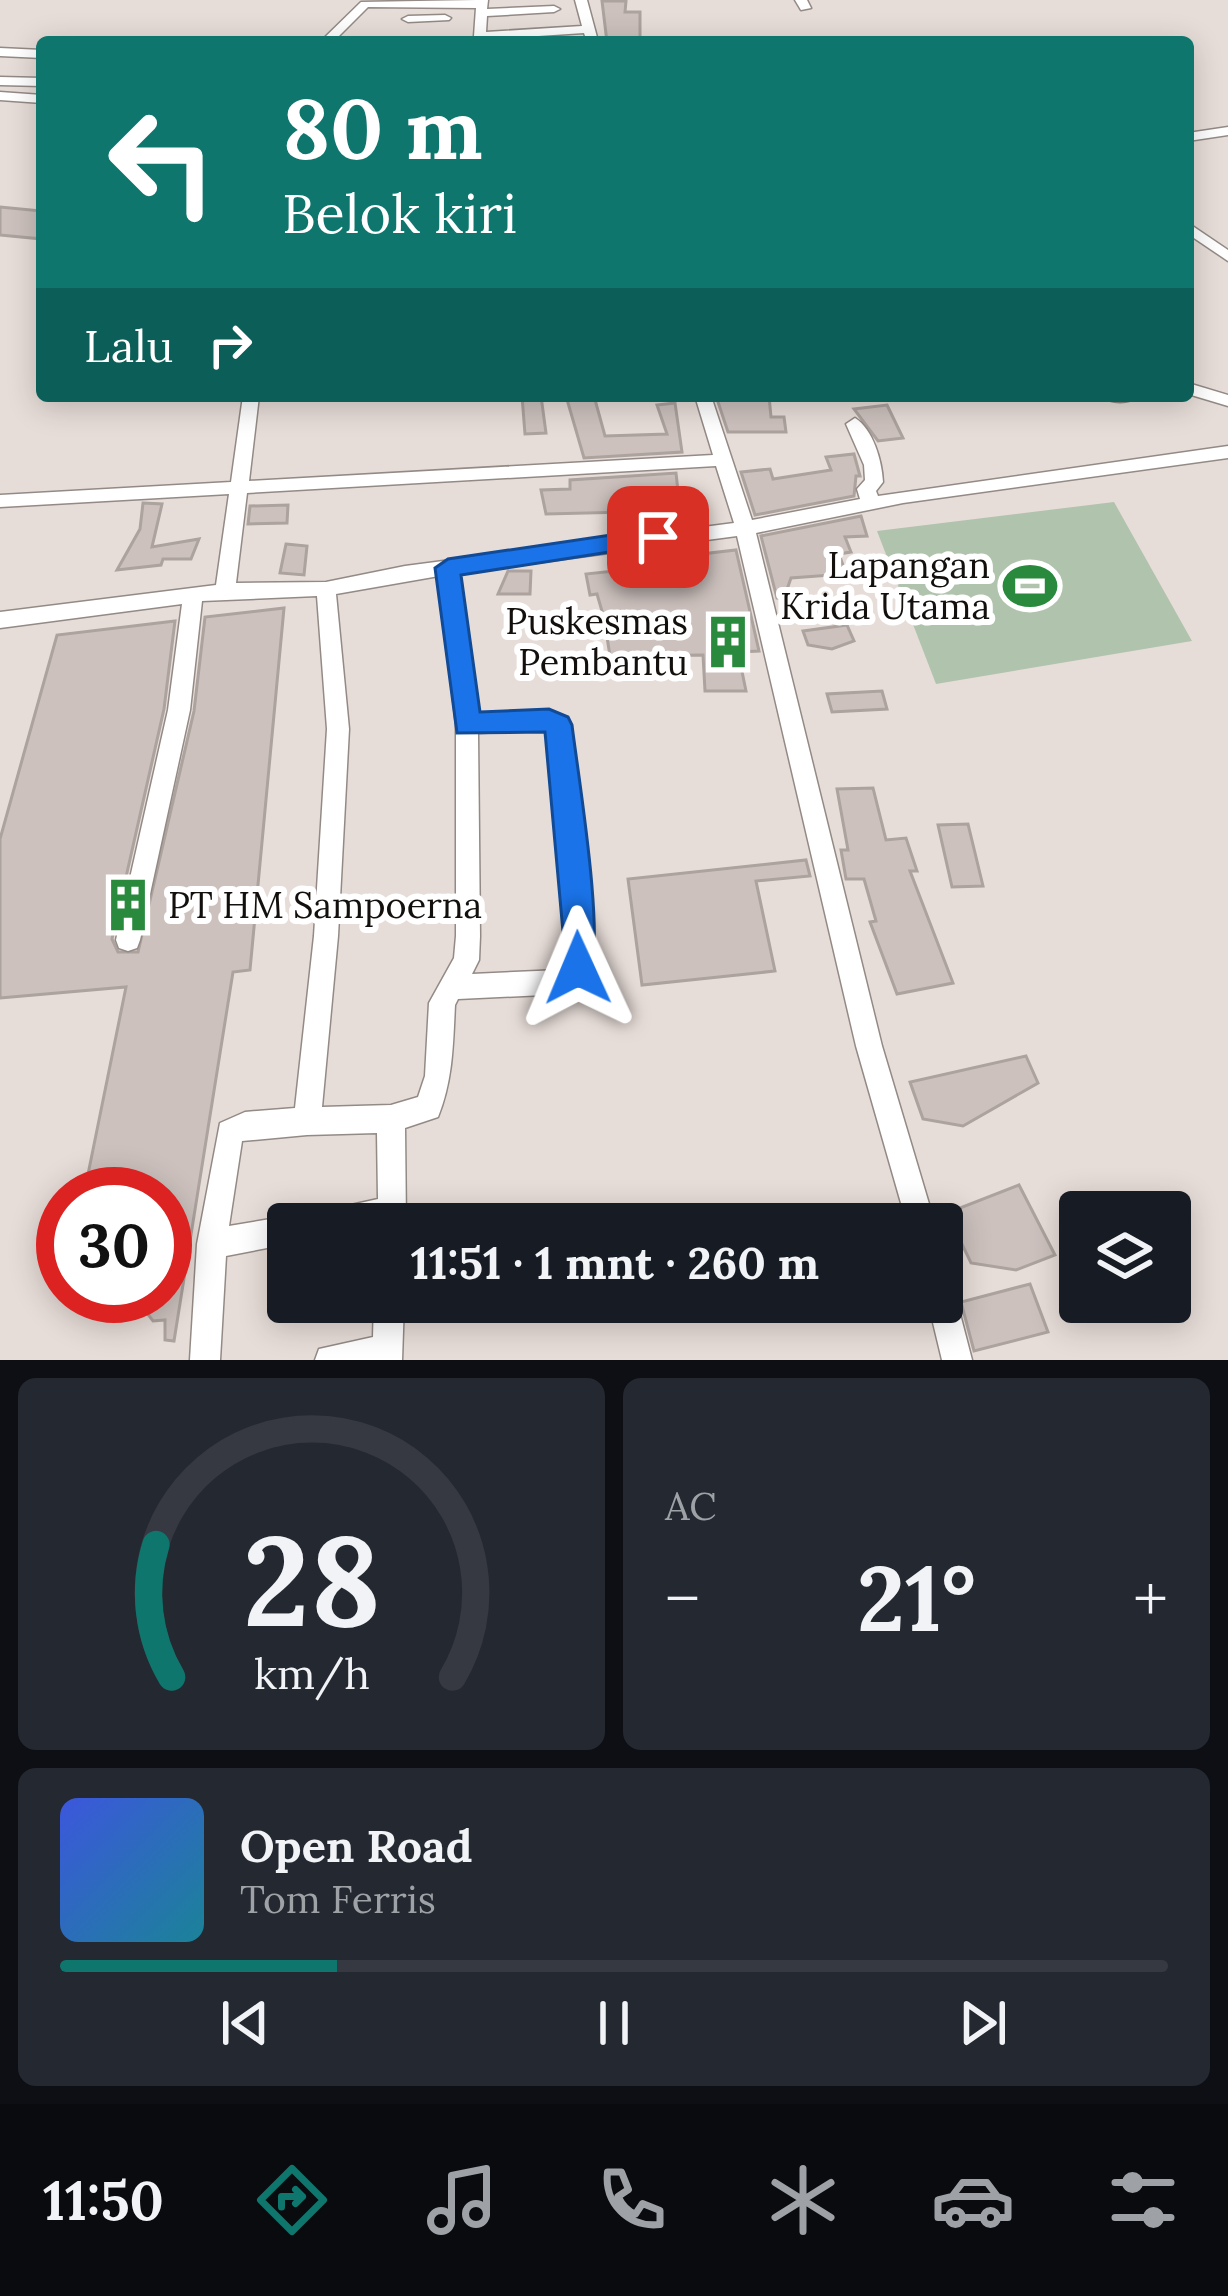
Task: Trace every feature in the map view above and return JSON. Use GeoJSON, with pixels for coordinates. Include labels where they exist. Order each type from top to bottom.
{"type":"FeatureCollection","features":[{"type":"Feature","properties":{"kind":"street"},"geometry":{"type":"LineString","coordinates":[[581,0],[589,36]]}},
{"type":"Feature","properties":{"kind":"street"},"geometry":{"type":"LineString","coordinates":[[332,36],[365,4],[554,9]]}},
{"type":"Feature","properties":{"kind":"street"},"geometry":{"type":"LineString","coordinates":[[408,19],[481,9]]}},
{"type":"Feature","properties":{"kind":"street"},"geometry":{"type":"LineString","coordinates":[[0,52],[36,54]]}},
{"type":"Feature","properties":{"kind":"street"},"geometry":{"type":"LineString","coordinates":[[0,80],[36,82]]}},
{"type":"Feature","properties":{"kind":"street"},"geometry":{"type":"LineString","coordinates":[[0,96],[36,98]]}},
{"type":"Feature","properties":{"kind":"street"},"geometry":{"type":"LineString","coordinates":[[1194,136],[1228,131]]}},
{"type":"Feature","properties":{"kind":"street"},"geometry":{"type":"LineString","coordinates":[[1194,232],[1228,257]]}},
{"type":"Feature","properties":{"kind":"street"},"geometry":{"type":"LineString","coordinates":[[1194,390],[1228,401]]}},
{"type":"Feature","properties":{"kind":"street"},"geometry":{"type":"LineString","coordinates":[[225,591],[250,402]]}},
{"type":"Feature","properties":{"kind":"street"},"geometry":{"type":"LineString","coordinates":[[705,402],[745,528],[869,1046],[915,1203]]}},
{"type":"Feature","properties":{"kind":"street"},"geometry":{"type":"LineString","coordinates":[[855,424],[873,465],[874,482],[866,489],[871,503]]}},
{"type":"Feature","properties":{"kind":"street"},"geometry":{"type":"LineString","coordinates":[[0,620],[225,591],[326,590],[615,542],[745,528],[871,503],[1228,452]]}},
{"type":"Feature","properties":{"kind":"street"},"geometry":{"type":"LineString","coordinates":[[0,501],[724,460]]}},
{"type":"Feature","properties":{"kind":"street"},"geometry":{"type":"LineString","coordinates":[[205,1360],[212,1244],[230,1133],[245,1126],[391,1118],[418,1112],[431,1102],[438,1076],[439,1019],[449,987],[466,960],[467,724],[448,568]]}},
{"type":"Feature","properties":{"kind":"street"},"geometry":{"type":"LineString","coordinates":[[307,1121],[326,936],[338,729],[326,590]]}},
{"type":"Feature","properties":{"kind":"street"},"geometry":{"type":"LineString","coordinates":[[128,940],[178,710],[193,595]]}},
{"type":"Feature","properties":{"kind":"street"},"geometry":{"type":"LineString","coordinates":[[449,987],[566,982],[578,968],[579,932],[558,725],[549,721],[467,724]]}},
{"type":"Feature","properties":{"kind":"street"},"geometry":{"type":"LineString","coordinates":[[391,1118],[392,1203]]}},
{"type":"Feature","properties":{"kind":"street"},"geometry":{"type":"LineString","coordinates":[[212,1244],[267,1234]]}},
{"type":"Feature","properties":{"kind":"street"},"geometry":{"type":"LineString","coordinates":[[330,1360],[387,1355],[388,1323]]}},
{"type":"Feature","properties":{"kind":"street"},"geometry":{"type":"LineString","coordinates":[[948,1323],[957,1360]]}},
{"type":"Feature","properties":{"kind":"green space","name":"Lapangan Krida Utama"},"geometry":{"type":"Polygon","coordinates":[[[1114,502],[1192,641],[936,684],[877,531],[1114,502]]]}},
{"type":"Feature","properties":{"kind":"building"},"geometry":{"type":"Polygon","coordinates":[[[602,1],[626,1],[625,12],[640,12],[640,36],[606,36],[602,1]]]}},
{"type":"Feature","properties":{"kind":"building"},"geometry":{"type":"Polygon","coordinates":[[[0,207],[36,210],[36,238],[0,235],[0,207]]]}},
{"type":"Feature","properties":{"kind":"building"},"geometry":{"type":"Polygon","coordinates":[[[522,402],[542,402],[546,433],[525,434],[522,402]]]}},
{"type":"Feature","properties":{"kind":"building"},"geometry":{"type":"Polygon","coordinates":[[[568,402],[596,402],[605,436],[667,434],[657,405],[675,403],[682,452],[584,458],[568,402]]]}},
{"type":"Feature","properties":{"kind":"building"},"geometry":{"type":"Polygon","coordinates":[[[718,402],[770,402],[771,417],[784,417],[786,432],[728,432],[718,402]]]}},
{"type":"Feature","properties":{"kind":"building"},"geometry":{"type":"Polygon","coordinates":[[[887,405],[903,438],[878,441],[854,409],[887,405]]]}},
{"type":"Feature","properties":{"kind":"building"},"geometry":{"type":"Polygon","coordinates":[[[854,454],[860,476],[856,476],[854,496],[755,515],[741,472],[770,469],[773,479],[831,470],[826,457],[854,454]]]}},
{"type":"Feature","properties":{"kind":"building"},"geometry":{"type":"Polygon","coordinates":[[[676,473],[679,500],[645,501],[648,530],[630,532],[628,512],[546,514],[541,490],[570,489],[570,480],[676,473]]]}},
{"type":"Feature","properties":{"kind":"building"},"geometry":{"type":"Polygon","coordinates":[[[143,503],[162,504],[152,547],[199,539],[191,559],[163,559],[161,565],[117,570],[140,529],[143,503]]]}},
{"type":"Feature","properties":{"kind":"building"},"geometry":{"type":"Polygon","coordinates":[[[288,505],[287,523],[248,524],[250,506],[288,505]]]}},
{"type":"Feature","properties":{"kind":"building"},"geometry":{"type":"Polygon","coordinates":[[[861,516],[867,536],[845,537],[851,552],[839,554],[846,574],[791,578],[784,598],[777,598],[761,536],[861,516]]]}},
{"type":"Feature","properties":{"kind":"building"},"geometry":{"type":"Polygon","coordinates":[[[286,544],[307,546],[304,575],[280,573],[286,544]]]}},
{"type":"Feature","properties":{"kind":"building"},"geometry":{"type":"Polygon","coordinates":[[[736,550],[759,651],[738,652],[746,691],[705,691],[703,655],[610,656],[597,594],[590,595],[586,574],[633,569],[629,555],[656,551],[658,559],[736,550]]]}},
{"type":"Feature","properties":{"kind":"building"},"geometry":{"type":"Polygon","coordinates":[[[508,571],[531,571],[530,594],[498,594],[508,571]]]}},
{"type":"Feature","properties":{"kind":"building","name":"PT HM Sampoerna"},"geometry":{"type":"Polygon","coordinates":[[[284,608],[250,970],[233,972],[192,1228],[192,1167],[89,1167],[126,987],[0,998],[0,839],[57,635],[175,621],[164,709],[112,939],[118,952],[138,952],[194,711],[205,617],[284,608]]]}},
{"type":"Feature","properties":{"kind":"building"},"geometry":{"type":"Polygon","coordinates":[[[847,625],[854,641],[832,649],[808,645],[803,631],[847,625]]]}},
{"type":"Feature","properties":{"kind":"building"},"geometry":{"type":"Polygon","coordinates":[[[882,691],[887,709],[832,712],[827,694],[882,691]]]}},
{"type":"Feature","properties":{"kind":"building"},"geometry":{"type":"Polygon","coordinates":[[[873,788],[886,840],[906,838],[917,871],[910,871],[953,983],[897,994],[870,922],[876,921],[864,879],[846,879],[841,850],[848,850],[837,789],[873,788]]]}},
{"type":"Feature","properties":{"kind":"building"},"geometry":{"type":"Polygon","coordinates":[[[968,824],[983,886],[952,887],[938,825],[968,824]]]}},
{"type":"Feature","properties":{"kind":"building"},"geometry":{"type":"Polygon","coordinates":[[[806,860],[810,876],[756,881],[775,971],[642,985],[628,879],[806,860]]]}},
{"type":"Feature","properties":{"kind":"building"},"geometry":{"type":"Polygon","coordinates":[[[1026,1056],[1038,1083],[963,1126],[923,1119],[910,1082],[1026,1056]]]}},
{"type":"Feature","properties":{"kind":"building"},"geometry":{"type":"Polygon","coordinates":[[[1019,1185],[1055,1255],[1016,1270],[971,1263],[963,1246],[963,1207],[1019,1185]]]}},
{"type":"Feature","properties":{"kind":"building"},"geometry":{"type":"Polygon","coordinates":[[[1030,1284],[1048,1332],[974,1351],[963,1301],[1030,1284]]]}},
{"type":"Feature","properties":{"kind":"building","name":"PT HM Sampoerna"},"geometry":{"type":"Polygon","coordinates":[[[165,1323],[177,1323],[174,1341],[165,1340],[165,1323]]]}},
{"type":"Feature","properties":{"kind":"place","name":"Lapangan Krida Utama"},"geometry":{"type":"Point","coordinates":[1030,586]}},
{"type":"Feature","properties":{"kind":"place","name":"Puskesmas Pembantu"},"geometry":{"type":"Point","coordinates":[728,642]}},
{"type":"Feature","properties":{"kind":"place","name":"PT HM Sampoerna"},"geometry":{"type":"Point","coordinates":[128,905]}},
{"type":"Feature","properties":{"kind":"route"},"geometry":{"type":"LineString","coordinates":[[578,968],[579,932],[558,725],[549,721],[467,724],[448,568],[658,537]]}}]}
